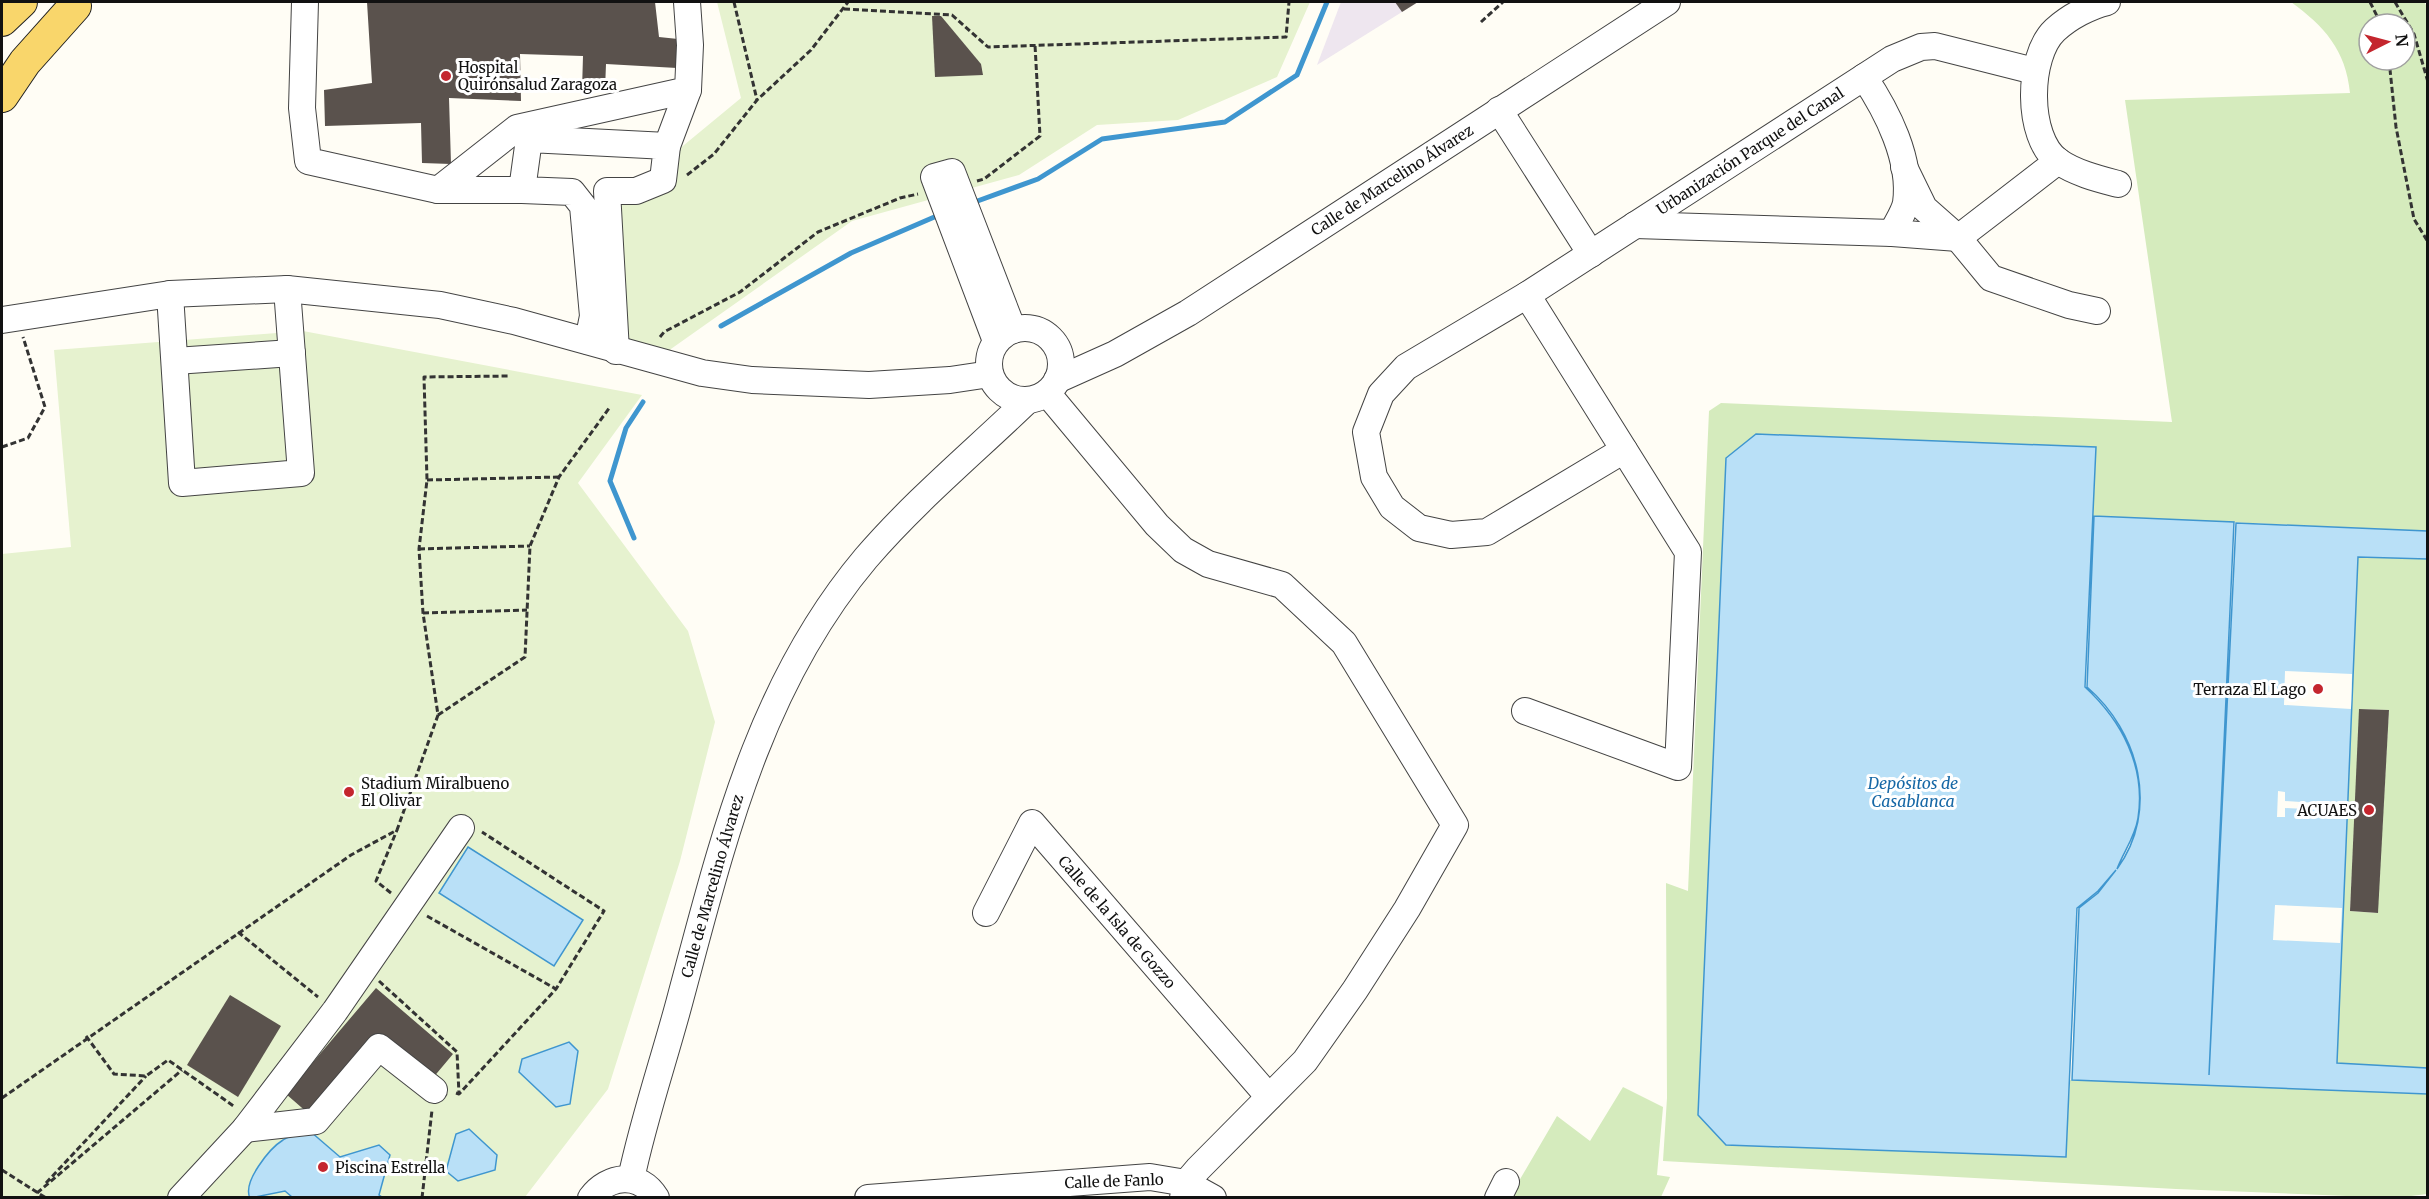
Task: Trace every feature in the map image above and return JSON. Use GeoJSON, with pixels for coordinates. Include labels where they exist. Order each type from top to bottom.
{"type":"FeatureCollection","features":[{"type":"Feature","properties":{"kind":"main road"},"geometry":{"type":"LineString","coordinates":[[2,20],[21,2]]}},
{"type":"Feature","properties":{"kind":"main road"},"geometry":{"type":"LineString","coordinates":[[2,72],[77,4]]}},
{"type":"Feature","properties":{"kind":"main road"},"geometry":{"type":"LineString","coordinates":[[2,96],[25,62],[77,4]]}},
{"type":"Feature","properties":{"kind":"street"},"geometry":{"type":"LineString","coordinates":[[305,2],[303,108],[308,161],[438,190],[572,192],[595,204]]}},
{"type":"Feature","properties":{"kind":"street"},"geometry":{"type":"LineString","coordinates":[[588,341],[592,316],[595,204],[607,190],[636,190],[663,180],[667,146],[688,90],[690,45],[687,2]]}},
{"type":"Feature","properties":{"kind":"street","name":"Calle de Marcelino Álvarez"},"geometry":{"type":"LineString","coordinates":[[1034,392],[1115,354],[1188,313],[1667,2]]}},
{"type":"Feature","properties":{"kind":"street"},"geometry":{"type":"LineString","coordinates":[[2107,2],[2092,6],[2054,31],[2034,71],[2034,118],[2050,152],[2058,161],[2095,178],[2118,184]]}},
{"type":"Feature","properties":{"kind":"street","name":"Urbanización Parque del Canal"},"geometry":{"type":"LineString","coordinates":[[1624,450],[1487,532],[1451,536],[1419,528],[1392,507],[1374,477],[1366,432],[1381,394],[1406,367],[1527,295],[1892,59],[1921,47],[1935,46],[2034,71]]}},
{"type":"Feature","properties":{"kind":"street"},"geometry":{"type":"LineString","coordinates":[[1864,77],[1881,103],[1904,167],[1924,208],[1958,238],[1991,278],[2068,305],[2097,310]]}},
{"type":"Feature","properties":{"kind":"street"},"geometry":{"type":"LineString","coordinates":[[438,190],[517,128],[688,90]]}},
{"type":"Feature","properties":{"kind":"street"},"geometry":{"type":"LineString","coordinates":[[1499,111],[1591,254]]}},
{"type":"Feature","properties":{"kind":"street"},"geometry":{"type":"LineString","coordinates":[[522,190],[529,138],[667,146]]}},
{"type":"Feature","properties":{"kind":"street"},"geometry":{"type":"LineString","coordinates":[[1958,238],[2058,161]]}},
{"type":"Feature","properties":{"kind":"street"},"geometry":{"type":"LineString","coordinates":[[1892,232],[1906,204],[1904,167]]}},
{"type":"Feature","properties":{"kind":"street"},"geometry":{"type":"LineString","coordinates":[[947,188],[1005,335]]}},
{"type":"Feature","properties":{"kind":"street"},"geometry":{"type":"LineString","coordinates":[[595,204],[616,351]]}},
{"type":"Feature","properties":{"kind":"street","name":"Urbanización Parque del Canal"},"geometry":{"type":"LineString","coordinates":[[1635,225],[1892,232],[1958,238]]}},
{"type":"Feature","properties":{"kind":"street"},"geometry":{"type":"LineString","coordinates":[[170,294],[182,483],[301,473],[287,289]]}},
{"type":"Feature","properties":{"kind":"street"},"geometry":{"type":"LineString","coordinates":[[12,319],[170,294],[287,289],[440,305],[588,341],[616,351],[702,374],[796,383],[880,384],[950,380],[990,374],[1034,392],[1156,525],[1183,550],[1208,564],[1282,585],[1344,643],[1455,825],[1407,909],[1355,990],[1305,1061],[1269,1097],[1185,1190]]}},
{"type":"Feature","properties":{"kind":"street"},"geometry":{"type":"LineString","coordinates":[[1525,711],[1678,766],[1688,552],[1527,295]]}},
{"type":"Feature","properties":{"kind":"street"},"geometry":{"type":"LineString","coordinates":[[990,374],[991,351],[1005,335],[1023,328],[1042,332],[1056,346],[1060,355]]}},
{"type":"Feature","properties":{"kind":"street"},"geometry":{"type":"LineString","coordinates":[[175,353],[291,344]]}},
{"type":"Feature","properties":{"kind":"street","name":"Calle de Marcelino Álvarez"},"geometry":{"type":"LineString","coordinates":[[631,1179],[726,825],[762,727],[810,637],[866,559],[917,504],[1003,425],[1034,392],[1060,372],[1060,355],[1115,354]]}},
{"type":"Feature","properties":{"kind":"street","name":"Calle de la Isla de Gozzo"},"geometry":{"type":"LineString","coordinates":[[986,913],[1032,823],[1269,1097]]}},
{"type":"Feature","properties":{"kind":"street"},"geometry":{"type":"LineString","coordinates":[[181,1197],[248,1124],[335,1011],[461,828]]}},
{"type":"Feature","properties":{"kind":"street"},"geometry":{"type":"LineString","coordinates":[[248,1124],[316,1121],[380,1047],[434,1090]]}},
{"type":"Feature","properties":{"kind":"street","name":"Calle de Fanlo"},"geometry":{"type":"LineString","coordinates":[[868,1197],[948,1194],[1150,1177],[1185,1190],[1213,1197]]}},
{"type":"Feature","properties":{"kind":"street"},"geometry":{"type":"LineString","coordinates":[[591,1197],[609,1181],[631,1179],[643,1184],[656,1197]]}},
{"type":"Feature","properties":{"kind":"path"},"geometry":{"type":"LineString","coordinates":[[734,2],[757,100]]}},
{"type":"Feature","properties":{"kind":"path"},"geometry":{"type":"LineString","coordinates":[[686,175],[714,153],[757,100],[811,50],[848,2]]}},
{"type":"Feature","properties":{"kind":"path"},"geometry":{"type":"LineString","coordinates":[[844,9],[952,15],[988,47],[1286,37],[1289,2]]}},
{"type":"Feature","properties":{"kind":"path"},"geometry":{"type":"LineString","coordinates":[[1481,22],[1503,2]]}},
{"type":"Feature","properties":{"kind":"path"},"geometry":{"type":"LineString","coordinates":[[2395,2],[2414,34],[2427,82]]}},
{"type":"Feature","properties":{"kind":"path"},"geometry":{"type":"LineString","coordinates":[[660,337],[664,332],[740,292],[818,232],[900,198],[984,179],[1040,135],[1035,45]]}},
{"type":"Feature","properties":{"kind":"path"},"geometry":{"type":"LineString","coordinates":[[2390,72],[2396,127],[2414,219],[2427,242]]}},
{"type":"Feature","properties":{"kind":"path"},"geometry":{"type":"LineString","coordinates":[[2,447],[28,438],[45,407],[23,337],[12,319]]}},
{"type":"Feature","properties":{"kind":"path"},"geometry":{"type":"LineString","coordinates":[[510,376],[424,377],[427,480],[419,549],[423,613],[438,715],[376,882],[408,905],[556,989]]}},
{"type":"Feature","properties":{"kind":"path"},"geometry":{"type":"LineString","coordinates":[[438,715],[525,657],[530,546],[559,477],[610,406]]}},
{"type":"Feature","properties":{"kind":"path"},"geometry":{"type":"LineString","coordinates":[[427,480],[559,477]]}},
{"type":"Feature","properties":{"kind":"path"},"geometry":{"type":"LineString","coordinates":[[419,549],[530,546]]}},
{"type":"Feature","properties":{"kind":"path"},"geometry":{"type":"LineString","coordinates":[[423,613],[527,610]]}},
{"type":"Feature","properties":{"kind":"path"},"geometry":{"type":"LineString","coordinates":[[459,1094],[556,989],[604,910],[474,826],[461,828]]}},
{"type":"Feature","properties":{"kind":"path"},"geometry":{"type":"LineString","coordinates":[[2,1098],[86,1036],[351,855],[397,830]]}},
{"type":"Feature","properties":{"kind":"path"},"geometry":{"type":"LineString","coordinates":[[238,932],[335,1011]]}},
{"type":"Feature","properties":{"kind":"path"},"geometry":{"type":"LineString","coordinates":[[365,968],[457,1052],[459,1094]]}},
{"type":"Feature","properties":{"kind":"path"},"geometry":{"type":"LineString","coordinates":[[86,1036],[114,1074],[146,1076]]}},
{"type":"Feature","properties":{"kind":"path"},"geometry":{"type":"LineString","coordinates":[[37,1193],[146,1076],[168,1060],[248,1124]]}},
{"type":"Feature","properties":{"kind":"path"},"geometry":{"type":"LineString","coordinates":[[37,1193],[183,1070]]}},
{"type":"Feature","properties":{"kind":"path"},"geometry":{"type":"LineString","coordinates":[[422,1197],[434,1090],[459,1094]]}},
{"type":"Feature","properties":{"kind":"path"},"geometry":{"type":"LineString","coordinates":[[2,1170],[46,1197]]}},
{"type":"Feature","properties":{"kind":"shaded area"},"geometry":{"type":"Polygon","coordinates":[[[1341,2],[1418,2],[1317,65],[1341,2]]]}},
{"type":"Feature","properties":{"kind":"green space"},"geometry":{"type":"Polygon","coordinates":[[[717,2],[1310,2],[1277,77],[1178,120],[1097,125],[1019,175],[852,221],[644,368],[617,359],[609,207],[741,98],[717,2]]]}},
{"type":"Feature","properties":{"kind":"green space"},"geometry":{"type":"Polygon","coordinates":[[[2291,2],[2424,2],[2428,8],[2427,531],[2093,516],[2096,447],[1726,458],[1698,1115],[1726,1145],[2066,1157],[2070,1080],[2427,1094],[2427,1194],[2395,1198],[2176,1189],[1663,1161],[1667,1098],[1666,883],[1688,891],[1709,411],[1721,403],[2172,422],[2125,100],[2350,93],[2344,64],[2331,40],[2314,20],[2291,2]]]}},
{"type":"Feature","properties":{"kind":"green space","name":"Stadium Miralbueno El Olivar"},"geometry":{"type":"Polygon","coordinates":[[[303,331],[642,395],[578,483],[688,631],[715,722],[680,861],[608,1089],[525,1197],[2,1197],[2,554],[71,547],[54,350],[303,331]]]}},
{"type":"Feature","properties":{"kind":"green space"},"geometry":{"type":"Polygon","coordinates":[[[2358,557],[2427,559],[2427,1068],[2337,1064],[2358,557]],[[2360,709],[2350,911],[2377,913],[2389,710],[2360,709]]]}},
{"type":"Feature","properties":{"kind":"green space"},"geometry":{"type":"Polygon","coordinates":[[[1623,1087],[1663,1107],[1657,1175],[1670,1177],[1661,1197],[1509,1198],[1557,1116],[1590,1141],[1623,1087]]]}},
{"type":"Feature","properties":{"kind":"water","name":"Depósitos de Casablanca"},"geometry":{"type":"Polygon","coordinates":[[[1756,434],[2096,447],[2085,687],[2110,715],[2128,746],[2135,763],[2140,798],[2138,773],[2131,749],[2120,726],[2105,705],[2087,687],[2094,516],[2234,522],[2209,1075],[2236,523],[2427,531],[2427,559],[2358,557],[2337,1063],[2427,1068],[2427,1094],[2072,1080],[2079,908],[2098,893],[2116,870],[2098,891],[2077,908],[2066,1157],[1726,1145],[1698,1115],[1726,458],[1756,434]],[[2139,805],[2132,838],[2117,869],[2130,846],[2138,822],[2139,805]]]}},
{"type":"Feature","properties":{"kind":"water"},"geometry":{"type":"Polygon","coordinates":[[[468,847],[583,920],[554,966],[439,893],[468,847]]]}},
{"type":"Feature","properties":{"kind":"water"},"geometry":{"type":"Polygon","coordinates":[[[569,1042],[578,1051],[570,1104],[556,1107],[519,1072],[522,1059],[569,1042]]]}},
{"type":"Feature","properties":{"kind":"water"},"geometry":{"type":"Polygon","coordinates":[[[469,1129],[497,1155],[495,1170],[458,1181],[446,1171],[456,1134],[469,1129]]]}},
{"type":"Feature","properties":{"kind":"water","name":"Piscina Estrella"},"geometry":{"type":"Polygon","coordinates":[[[311,1132],[340,1157],[379,1145],[390,1155],[379,1195],[382,1197],[292,1197],[285,1191],[250,1198],[250,1183],[253,1175],[271,1150],[286,1138],[311,1132]]]}},
{"type":"Feature","properties":{"kind":"pier","name":"Terraza El Lago"},"geometry":{"type":"Polygon","coordinates":[[[2285,671],[2352,674],[2351,709],[2284,705],[2285,671]]]}},
{"type":"Feature","properties":{"kind":"pier"},"geometry":{"type":"Polygon","coordinates":[[[2278,791],[2285,792],[2285,801],[2346,805],[2346,811],[2285,808],[2285,817],[2277,817],[2278,791]]]}},
{"type":"Feature","properties":{"kind":"pier"},"geometry":{"type":"Polygon","coordinates":[[[2275,905],[2342,908],[2340,943],[2273,940],[2275,905]]]}},
{"type":"Feature","properties":{"kind":"building","name":"Hospital Quirónsalud Zaragoza"},"geometry":{"type":"Polygon","coordinates":[[[367,2],[655,2],[659,37],[678,39],[677,68],[606,64],[605,90],[582,90],[583,56],[520,54],[521,101],[449,98],[451,164],[422,163],[421,123],[325,126],[324,90],[372,83],[367,2]]]}},
{"type":"Feature","properties":{"kind":"building"},"geometry":{"type":"Polygon","coordinates":[[[1395,2],[1418,2],[1402,12],[1395,2]]]}},
{"type":"Feature","properties":{"kind":"building"},"geometry":{"type":"Polygon","coordinates":[[[932,16],[941,16],[981,64],[983,75],[935,77],[932,16]]]}},
{"type":"Feature","properties":{"kind":"building","name":"ACUAES"},"geometry":{"type":"Polygon","coordinates":[[[2359,709],[2389,710],[2378,913],[2350,911],[2359,709]]]}},
{"type":"Feature","properties":{"kind":"building"},"geometry":{"type":"Polygon","coordinates":[[[376,988],[453,1054],[432,1079],[379,1033],[309,1114],[286,1094],[376,988]]]}},
{"type":"Feature","properties":{"kind":"building"},"geometry":{"type":"Polygon","coordinates":[[[230,995],[281,1026],[238,1097],[187,1065],[230,995]]]}},
{"type":"Feature","properties":{"kind":"waterway"},"geometry":{"type":"LineString","coordinates":[[972,203],[1038,179],[1102,139],[1225,122],[1297,75],[1327,2]]}},
{"type":"Feature","properties":{"kind":"waterway"},"geometry":{"type":"LineString","coordinates":[[721,326],[851,253],[939,215]]}},
{"type":"Feature","properties":{"kind":"waterway"},"geometry":{"type":"LineString","coordinates":[[634,538],[610,481],[626,428],[643,402]]}},
{"type":"Feature","properties":{"kind":"place","name":"Hospital Quirónsalud Zaragoza"},"geometry":{"type":"Point","coordinates":[446,76]}},
{"type":"Feature","properties":{"kind":"place","name":"Terraza El Lago"},"geometry":{"type":"Point","coordinates":[2318,689]}},
{"type":"Feature","properties":{"kind":"place","name":"Stadium Miralbueno El Olivar"},"geometry":{"type":"Point","coordinates":[349,792]}},
{"type":"Feature","properties":{"kind":"place","name":"ACUAES"},"geometry":{"type":"Point","coordinates":[2369,810]}},
{"type":"Feature","properties":{"kind":"place","name":"Piscina Estrella"},"geometry":{"type":"Point","coordinates":[323,1167]}}]}
